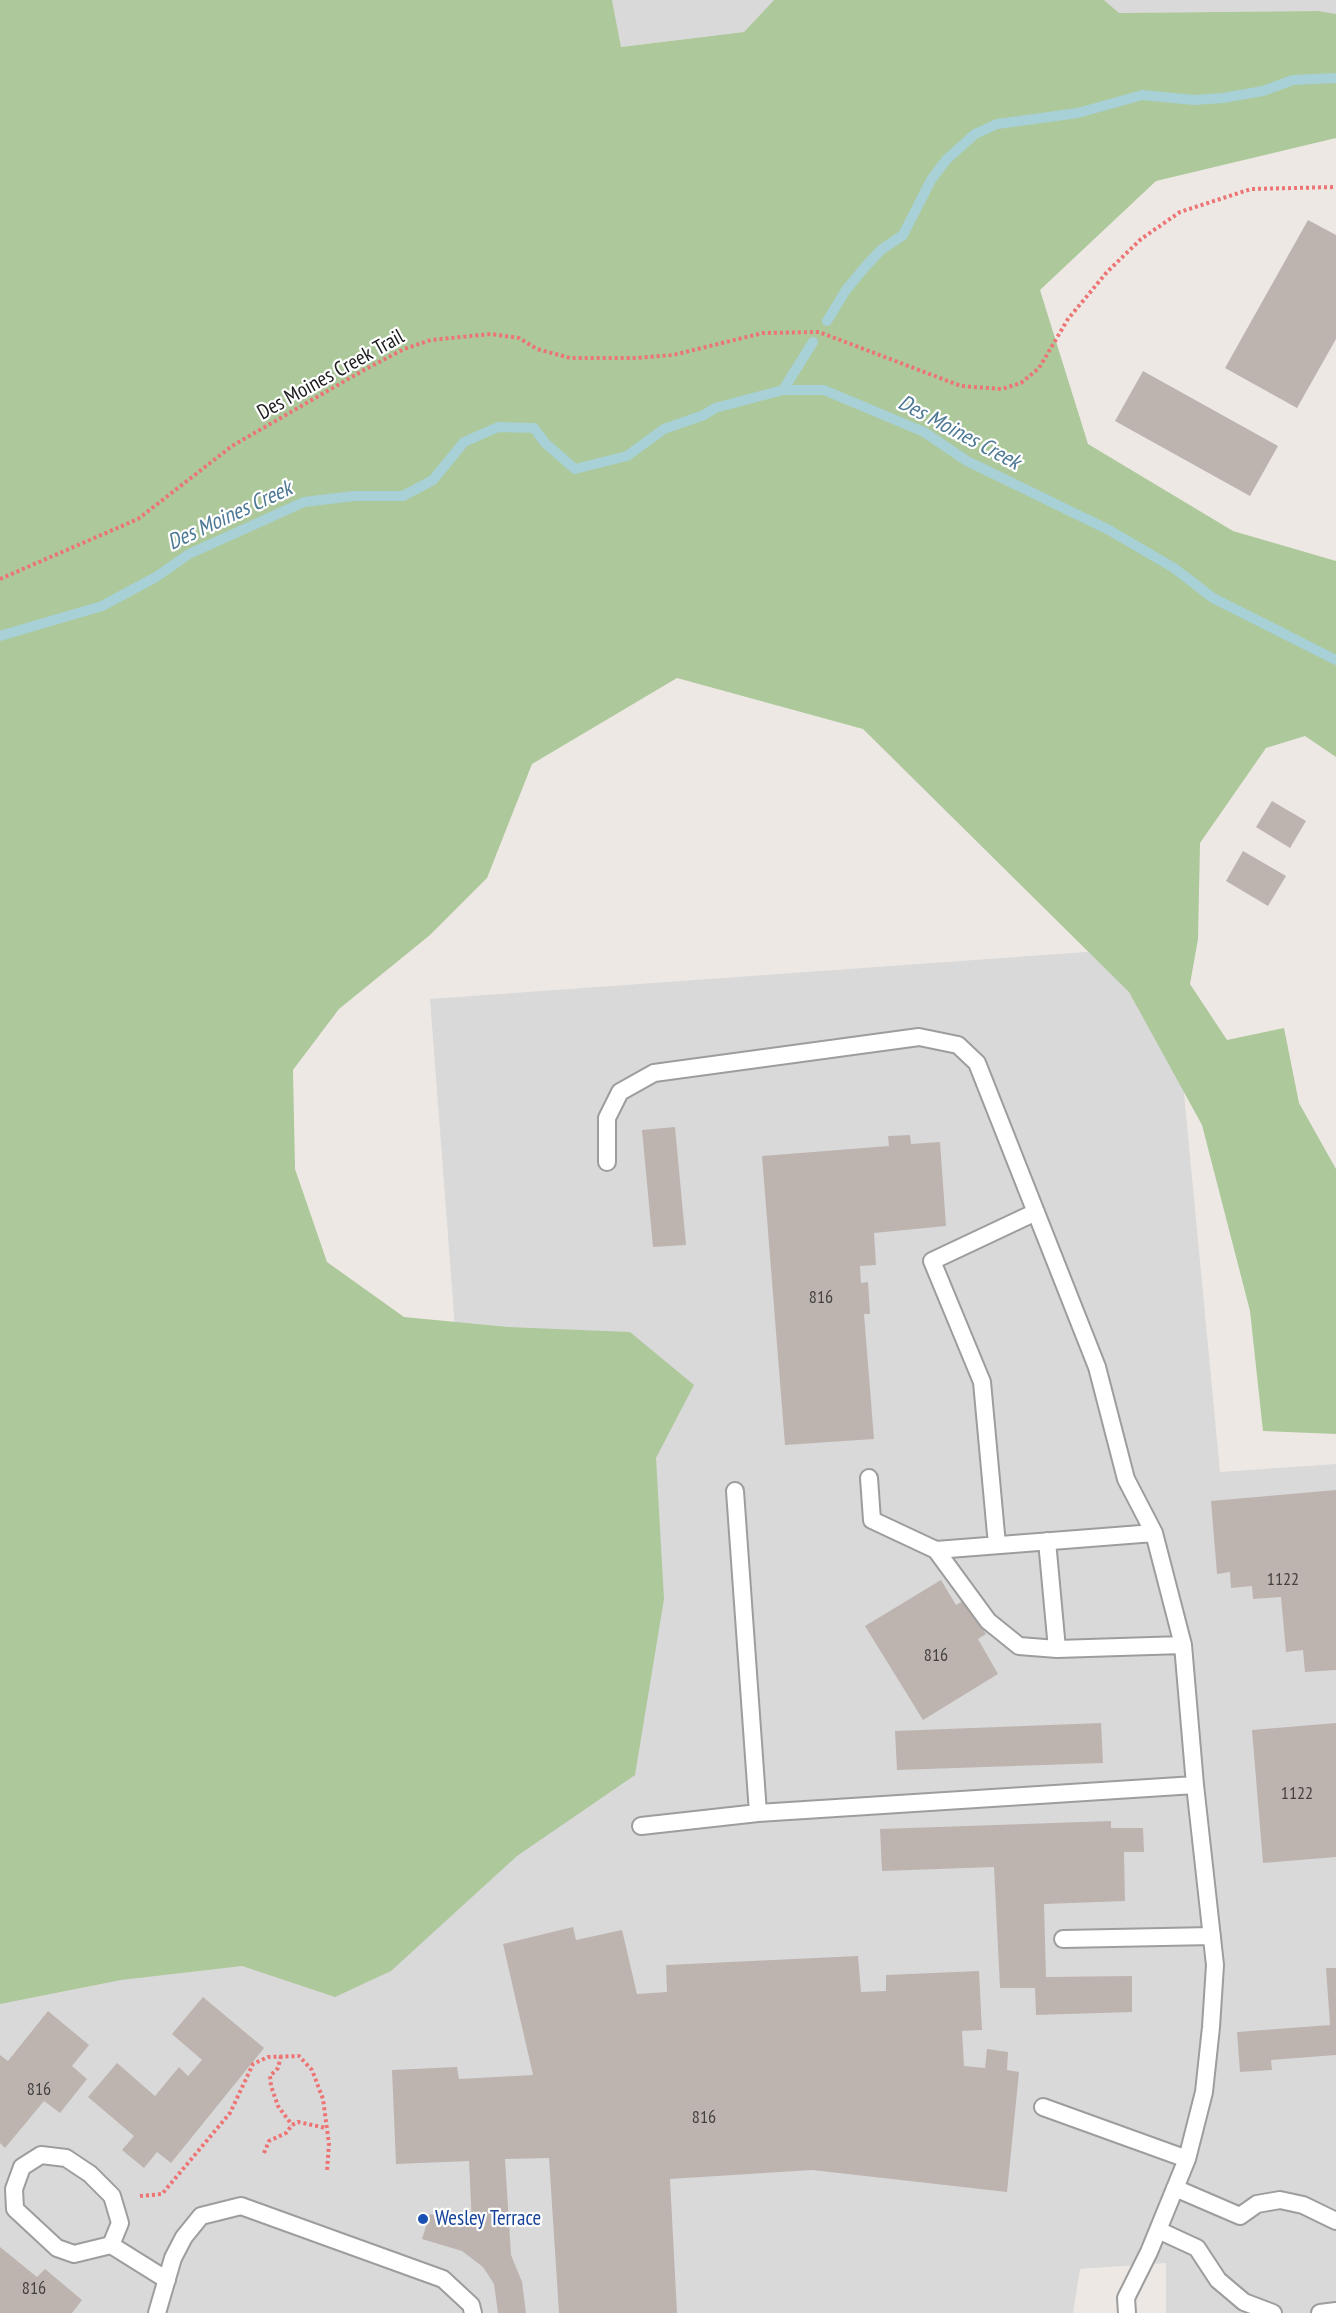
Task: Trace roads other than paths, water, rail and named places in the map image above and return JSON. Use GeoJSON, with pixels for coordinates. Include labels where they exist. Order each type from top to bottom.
{"type":"FeatureCollection","features":[{"type":"Feature","properties":{"kind":"lane"},"geometry":{"type":"LineString","coordinates":[[607,1162],[607,1118],[620,1092],[654,1073],[919,1037],[958,1045],[977,1063],[1097,1367],[1126,1479],[1154,1533],[1183,1645],[1195,1785],[1215,1965],[1204,2092],[1187,2159],[1158,2230],[1126,2298],[1127,2313]]}},
{"type":"Feature","properties":{"kind":"lane"},"geometry":{"type":"LineString","coordinates":[[998,1545],[982,1382],[932,1261],[1036,1212]]}},
{"type":"Feature","properties":{"kind":"lane"},"geometry":{"type":"LineString","coordinates":[[869,1478],[872,1520],[936,1550],[988,1622],[1019,1646],[1057,1649],[1183,1645]]}},
{"type":"Feature","properties":{"kind":"lane"},"geometry":{"type":"LineString","coordinates":[[735,1491],[758,1813]]}},
{"type":"Feature","properties":{"kind":"lane"},"geometry":{"type":"LineString","coordinates":[[936,1550],[1154,1533]]}},
{"type":"Feature","properties":{"kind":"lane"},"geometry":{"type":"LineString","coordinates":[[1047,1541],[1057,1649]]}},
{"type":"Feature","properties":{"kind":"lane"},"geometry":{"type":"LineString","coordinates":[[641,1826],[758,1813],[1195,1785]]}},
{"type":"Feature","properties":{"kind":"lane"},"geometry":{"type":"LineString","coordinates":[[1063,1939],[1212,1936]]}},
{"type":"Feature","properties":{"kind":"lane"},"geometry":{"type":"LineString","coordinates":[[1043,2107],[1187,2159]]}},
{"type":"Feature","properties":{"kind":"lane"},"geometry":{"type":"LineString","coordinates":[[111,2245],[120,2223],[112,2196],[90,2175],[66,2158],[41,2155],[22,2167],[14,2189],[15,2209],[57,2248],[74,2254],[111,2245],[167,2280]]}},
{"type":"Feature","properties":{"kind":"lane"},"geometry":{"type":"LineString","coordinates":[[1175,2188],[1239,2216],[1257,2204],[1280,2200],[1303,2205],[1336,2221]]}},
{"type":"Feature","properties":{"kind":"lane"},"geometry":{"type":"LineString","coordinates":[[157,2313],[173,2258],[184,2237],[201,2216],[241,2206],[443,2279],[471,2305],[472,2313]]}},
{"type":"Feature","properties":{"kind":"lane"},"geometry":{"type":"LineString","coordinates":[[1158,2230],[1197,2248],[1218,2280],[1244,2302],[1273,2313]]}},
{"type":"Feature","properties":{"kind":"lane"},"geometry":{"type":"LineString","coordinates":[[1320,2313],[1336,2311]]}},
{"type":"Feature","properties":{"kind":"waterway"},"geometry":{"type":"LineString","coordinates":[[827,321],[846,290],[865,267],[881,250],[903,235],[931,180],[946,160],[975,134],[997,124],[1078,113],[1142,95],[1194,100],[1223,98],[1263,91],[1293,80],[1336,78]]}},
{"type":"Feature","properties":{"kind":"waterway"},"geometry":{"type":"LineString","coordinates":[[783,390],[813,342]]}},
{"type":"Feature","properties":{"kind":"waterway","name":"Des Moines Creek"},"geometry":{"type":"LineString","coordinates":[[0,636],[102,606],[156,577],[189,554],[304,502],[354,496],[403,496],[433,480],[464,442],[498,427],[534,428],[545,443],[575,469],[627,456],[664,429],[704,415],[715,408],[783,390],[824,390],[924,432],[967,461],[1109,530],[1174,568],[1213,598],[1336,660]]}},
{"type":"Feature","properties":{"kind":"place","name":"Wesley Terrace"},"geometry":{"type":"Point","coordinates":[423,2219]}}]}
